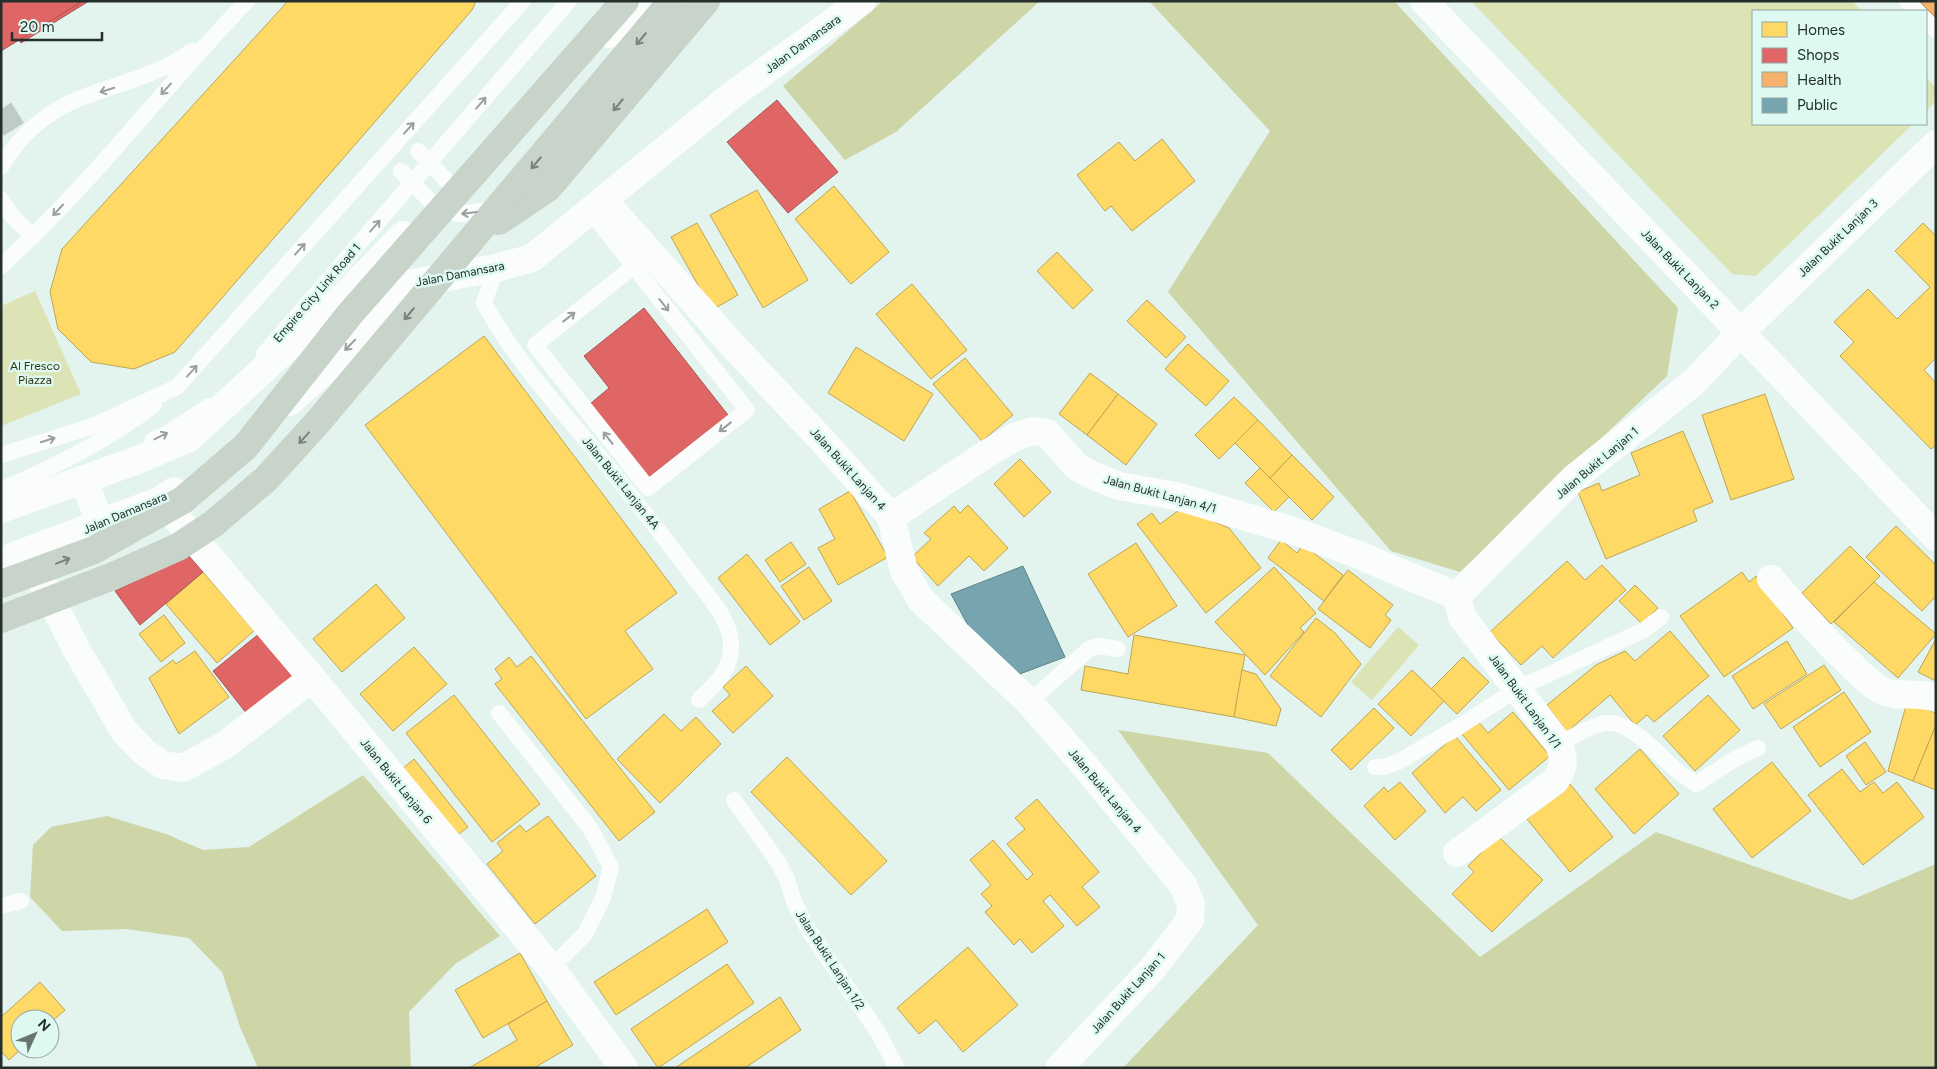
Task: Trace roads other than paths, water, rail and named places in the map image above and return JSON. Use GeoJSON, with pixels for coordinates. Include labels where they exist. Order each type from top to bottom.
{"type":"FeatureCollection","features":[{"type":"Feature","properties":{"kind":"highway"},"geometry":{"type":"LineString","coordinates":[[1,584],[94,550],[183,500],[246,446],[349,315],[625,1]]}},
{"type":"Feature","properties":{"kind":"highway"},"geometry":{"type":"LineString","coordinates":[[1,619],[114,576],[178,547],[212,524],[266,479],[317,423],[672,1]]}},
{"type":"Feature","properties":{"kind":"highway"},"geometry":{"type":"LineString","coordinates":[[408,284],[548,188],[706,1]]}},
{"type":"Feature","properties":{"kind":"street"},"geometry":{"type":"LineString","coordinates":[[6,495],[84,479],[135,461],[189,438],[301,335],[328,313],[442,195],[643,1]]}},
{"type":"Feature","properties":{"kind":"street","name":"Jalan Damansara"},"geometry":{"type":"LineString","coordinates":[[1,561],[160,500],[212,467],[321,374],[408,284],[496,268],[532,258],[732,95],[862,1]]}},
{"type":"Feature","properties":{"kind":"street","name":"Jalan Bukit Lanjan 2"},"geometry":{"type":"LineString","coordinates":[[1424,1],[1936,537]]}},
{"type":"Feature","properties":{"kind":"street","name":"Jalan Bukit Lanjan 3"},"geometry":{"type":"LineString","coordinates":[[1740,333],[1936,144]]}},
{"type":"Feature","properties":{"kind":"street","name":"Jalan Bukit Lanjan 4"},"geometry":{"type":"LineString","coordinates":[[597,206],[822,439],[891,517],[904,571],[921,600],[1029,702],[1085,766],[1183,886]]}},
{"type":"Feature","properties":{"kind":"street","name":"Jalan Bukit Lanjan 1"},"geometry":{"type":"LineString","coordinates":[[1456,596],[1573,479],[1695,381],[1740,333]]}},
{"type":"Feature","properties":{"kind":"street","name":"Jalan Bukit Lanjan 4/1"},"geometry":{"type":"LineString","coordinates":[[891,517],[988,453],[1015,437],[1033,431],[1047,433],[1077,467],[1119,486],[1176,496],[1300,533],[1456,596]]}},
{"type":"Feature","properties":{"kind":"street"},"geometry":{"type":"LineString","coordinates":[[84,479],[100,524]]}},
{"type":"Feature","properties":{"kind":"street","name":"Jalan Bukit Lanjan 6"},"geometry":{"type":"LineString","coordinates":[[160,500],[312,678],[551,968],[624,1068]]}},
{"type":"Feature","properties":{"kind":"street"},"geometry":{"type":"LineString","coordinates":[[26,552],[78,652],[124,731],[144,752],[163,764],[183,768],[225,745],[312,678]]}},
{"type":"Feature","properties":{"kind":"street"},"geometry":{"type":"LineString","coordinates":[[1770,579],[1816,632],[1866,680],[1883,691],[1895,694],[1922,694],[1936,698]]}},
{"type":"Feature","properties":{"kind":"street","name":"Jalan Bukit Lanjan 1/1"},"geometry":{"type":"LineString","coordinates":[[1456,596],[1462,617],[1559,744],[1564,755],[1564,766],[1555,782],[1457,853]]}},
{"type":"Feature","properties":{"kind":"street","name":"Jalan Bukit Lanjan 1"},"geometry":{"type":"LineString","coordinates":[[1059,1068],[1153,968],[1190,920],[1190,904],[1183,886]]}},
{"type":"Feature","properties":{"kind":"lane"},"geometry":{"type":"LineString","coordinates":[[1,266],[33,237],[212,37],[247,1]]}},
{"type":"Feature","properties":{"kind":"lane"},"geometry":{"type":"LineString","coordinates":[[6,495],[93,446],[136,418],[177,387],[523,1]]}},
{"type":"Feature","properties":{"kind":"lane","name":"Empire City Link Road 1"},"geometry":{"type":"LineString","coordinates":[[6,495],[69,475],[163,436],[231,392],[569,1]]}},
{"type":"Feature","properties":{"kind":"lane"},"geometry":{"type":"LineString","coordinates":[[1907,1],[1916,10]]}},
{"type":"Feature","properties":{"kind":"lane"},"geometry":{"type":"LineString","coordinates":[[1927,21],[1936,30]]}},
{"type":"Feature","properties":{"kind":"lane"},"geometry":{"type":"LineString","coordinates":[[1,167],[20,139],[33,126],[62,108],[77,100],[164,69],[212,37]]}},
{"type":"Feature","properties":{"kind":"lane"},"geometry":{"type":"LineString","coordinates":[[418,151],[442,195],[457,214],[504,208],[548,188]]}},
{"type":"Feature","properties":{"kind":"lane"},"geometry":{"type":"LineString","coordinates":[[401,171],[442,195]]}},
{"type":"Feature","properties":{"kind":"lane"},"geometry":{"type":"LineString","coordinates":[[1,199],[12,216],[33,237]]}},
{"type":"Feature","properties":{"kind":"lane"},"geometry":{"type":"LineString","coordinates":[[597,206],[634,266],[747,410],[648,488],[535,345],[634,266]]}},
{"type":"Feature","properties":{"kind":"lane","name":"Jalan Bukit Lanjan 4A"},"geometry":{"type":"LineString","coordinates":[[496,268],[484,303],[498,330],[536,381],[657,527],[726,620],[732,642],[729,661],[722,678],[700,700]]}},
{"type":"Feature","properties":{"kind":"lane"},"geometry":{"type":"LineString","coordinates":[[1,455],[93,426],[177,387]]}},
{"type":"Feature","properties":{"kind":"lane"},"geometry":{"type":"LineString","coordinates":[[1375,767],[1384,767],[1400,761],[1460,726],[1517,689],[1644,630],[1661,617]]}},
{"type":"Feature","properties":{"kind":"lane"},"geometry":{"type":"LineString","coordinates":[[1029,702],[1089,649],[1098,646],[1118,649]]}},
{"type":"Feature","properties":{"kind":"lane"},"geometry":{"type":"LineString","coordinates":[[499,713],[590,828],[611,867],[603,898],[585,934],[551,968]]}},
{"type":"Feature","properties":{"kind":"lane"},"geometry":{"type":"LineString","coordinates":[[1559,744],[1604,723],[1616,723],[1648,743],[1675,769],[1696,784],[1735,758],[1758,748]]}},
{"type":"Feature","properties":{"kind":"lane","name":"Jalan Bukit Lanjan 1/2"},"geometry":{"type":"LineString","coordinates":[[734,800],[778,862],[787,879],[794,902],[808,929],[879,1034],[897,1068]]}},
{"type":"Feature","properties":{"kind":"lane"},"geometry":{"type":"LineString","coordinates":[[1,906],[21,901]]}},
{"type":"Feature","properties":{"kind":"tunnel"},"geometry":{"type":"LineString","coordinates":[[1,109],[20,139]]}},
{"type":"Feature","properties":{"kind":"park label","name":"Al Fresco Piazza"},"geometry":{"type":"Point","coordinates":[35,373]}}]}
